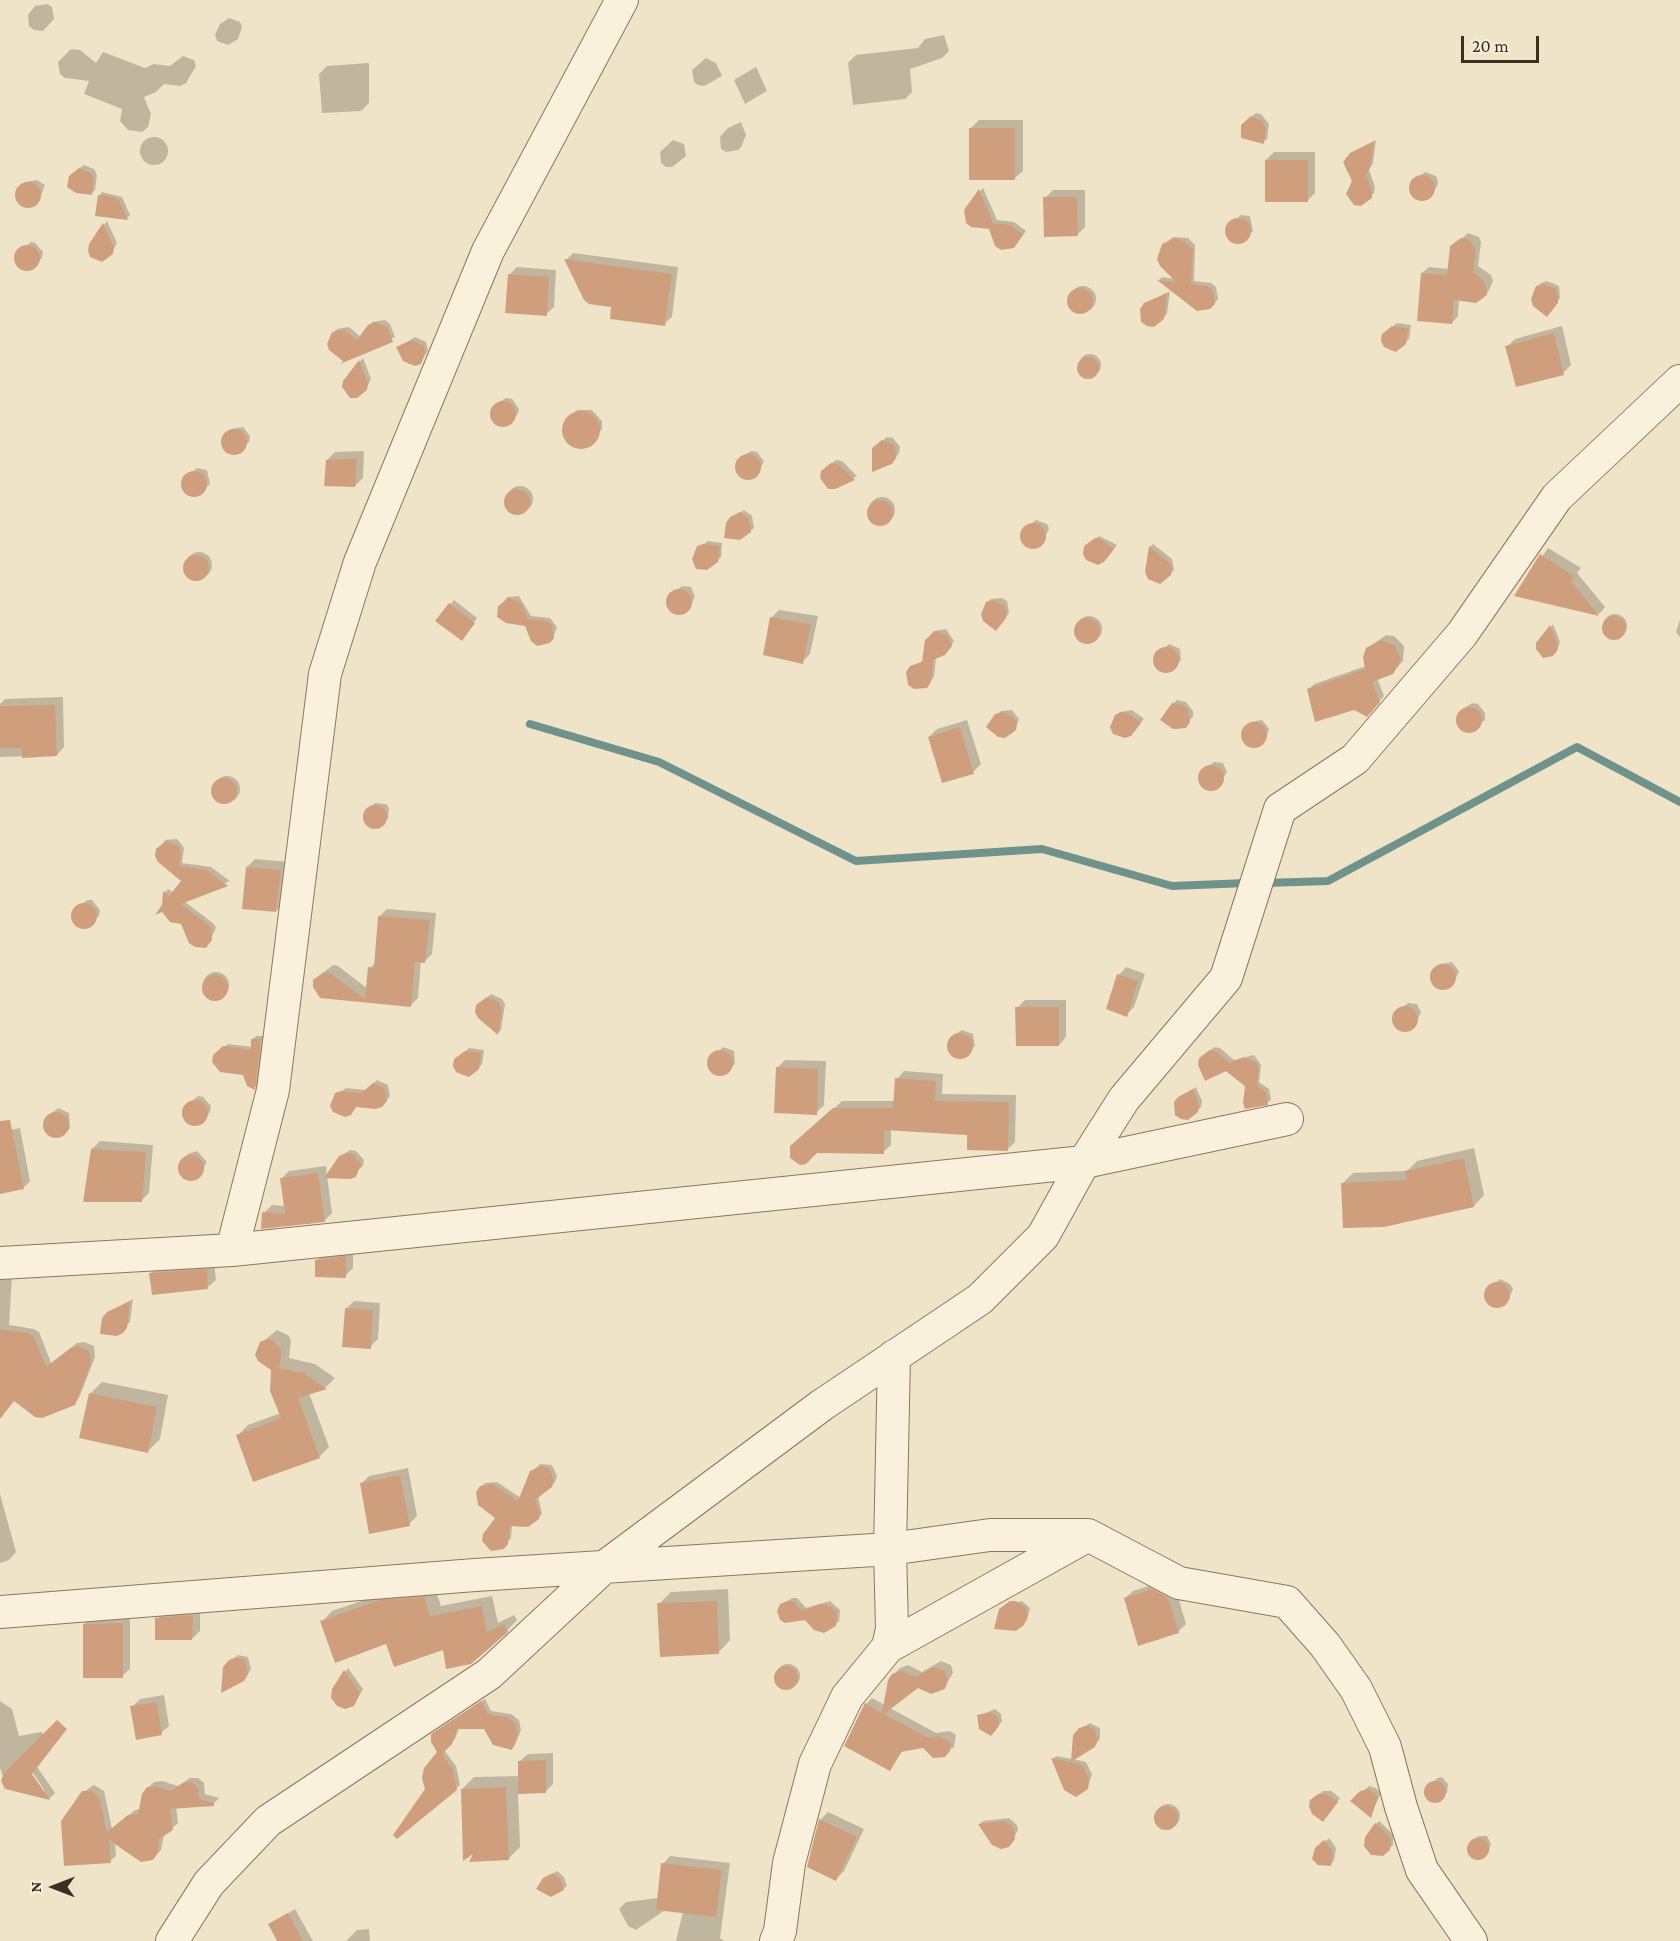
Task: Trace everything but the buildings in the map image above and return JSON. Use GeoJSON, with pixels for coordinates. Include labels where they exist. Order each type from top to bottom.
{"type":"FeatureCollection","features":[{"type":"Feature","properties":{"kind":"street"},"geometry":{"type":"LineString","coordinates":[[232,1250],[273,1090],[328,663],[360,562],[488,251],[622,0]]}},
{"type":"Feature","properties":{"kind":"street"},"geometry":{"type":"LineString","coordinates":[[172,1941],[209,1883],[268,1821],[489,1674],[603,1568],[894,1356],[980,1299],[1043,1236],[1084,1162],[1124,1099],[1226,978],[1280,809],[1355,759],[1462,634],[1557,497],[1680,381]]}},
{"type":"Feature","properties":{"kind":"street"},"geometry":{"type":"LineString","coordinates":[[0,1263],[232,1250],[1084,1162],[1287,1119]]}},
{"type":"Feature","properties":{"kind":"street"},"geometry":{"type":"LineString","coordinates":[[888,1647],[892,1629],[890,1549],[894,1356]]}},
{"type":"Feature","properties":{"kind":"street"},"geometry":{"type":"LineString","coordinates":[[0,1612],[475,1575],[890,1549],[990,1535],[1088,1535],[1179,1583],[1287,1602],[1325,1645],[1356,1689],[1385,1747],[1422,1870],[1471,1941]]}},
{"type":"Feature","properties":{"kind":"street"},"geometry":{"type":"LineString","coordinates":[[776,1941],[780,1931],[789,1863],[815,1764],[847,1697],[888,1647],[1088,1535]]}},
{"type":"Feature","properties":{"kind":"waterway"},"geometry":{"type":"LineString","coordinates":[[530,724],[659,762],[856,861],[1042,849],[1172,886],[1247,883]]}},
{"type":"Feature","properties":{"kind":"waterway"},"geometry":{"type":"LineString","coordinates":[[1265,883],[1328,881],[1577,747],[1680,802]]}}]}
